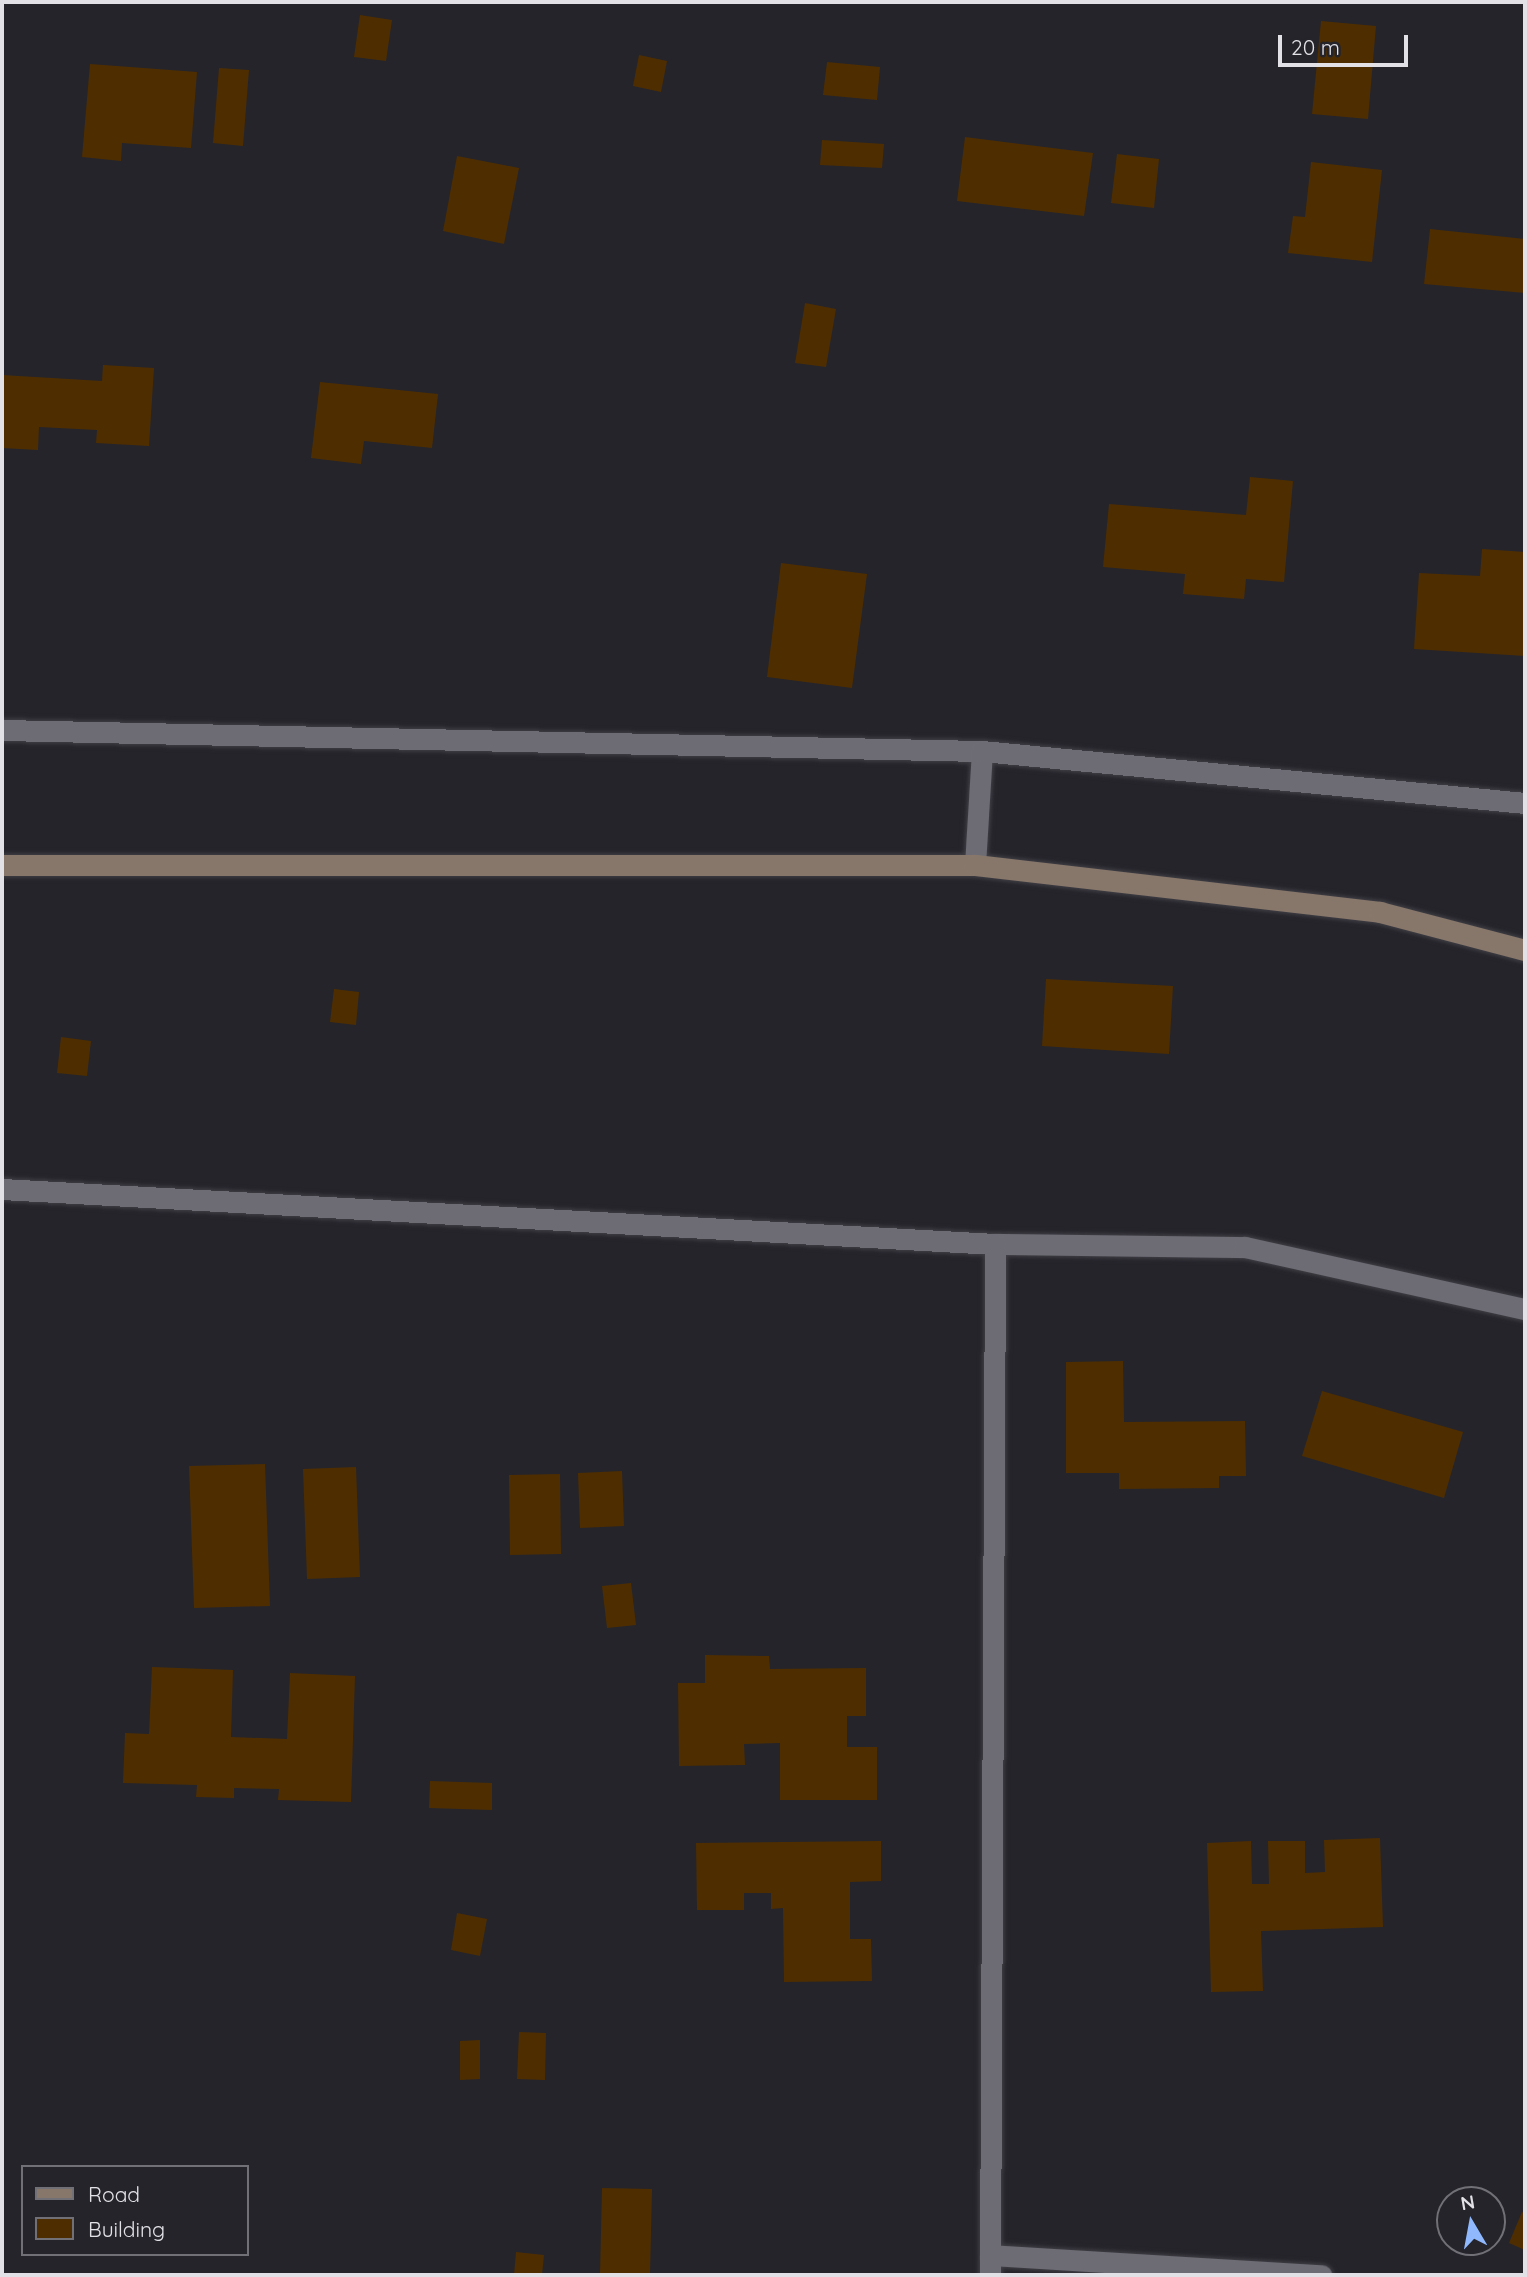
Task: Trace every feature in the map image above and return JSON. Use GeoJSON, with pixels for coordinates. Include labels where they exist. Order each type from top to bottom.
{"type":"FeatureCollection","features":[{"type":"Feature","properties":{"kind":"street"},"geometry":{"type":"LineString","coordinates":[[2,730],[982,751],[1525,803]]}},
{"type":"Feature","properties":{"kind":"street"},"geometry":{"type":"LineString","coordinates":[[975,865],[982,751]]}},
{"type":"Feature","properties":{"kind":"street"},"geometry":{"type":"LineString","coordinates":[[2,865],[975,865],[1380,912],[1525,950]]}},
{"type":"Feature","properties":{"kind":"street"},"geometry":{"type":"LineString","coordinates":[[2,1189],[995,1244],[1245,1247],[1525,1309]]}},
{"type":"Feature","properties":{"kind":"street"},"geometry":{"type":"LineString","coordinates":[[995,1244],[990,2265],[1321,2275]]}},
{"type":"Feature","properties":{"kind":"building"},"geometry":{"type":"Polygon","coordinates":[[[360,15],[392,20],[386,61],[354,57],[360,15]]]}},
{"type":"Feature","properties":{"kind":"building"},"geometry":{"type":"Polygon","coordinates":[[[1321,21],[1376,26],[1368,119],[1312,114],[1321,21]]]}},
{"type":"Feature","properties":{"kind":"building"},"geometry":{"type":"Polygon","coordinates":[[[639,55],[667,61],[661,92],[633,86],[639,55]]]}},
{"type":"Feature","properties":{"kind":"building"},"geometry":{"type":"Polygon","coordinates":[[[827,62],[880,67],[877,100],[823,95],[827,62]]]}},
{"type":"Feature","properties":{"kind":"building"},"geometry":{"type":"Polygon","coordinates":[[[90,64],[197,72],[191,148],[122,143],[121,161],[82,157],[90,64]]]}},
{"type":"Feature","properties":{"kind":"building"},"geometry":{"type":"Polygon","coordinates":[[[219,68],[249,70],[243,146],[213,143],[219,68]]]}},
{"type":"Feature","properties":{"kind":"building"},"geometry":{"type":"Polygon","coordinates":[[[965,137],[1093,153],[1084,216],[957,201],[965,137]]]}},
{"type":"Feature","properties":{"kind":"building"},"geometry":{"type":"Polygon","coordinates":[[[822,140],[884,144],[882,168],[820,165],[822,140]]]}},
{"type":"Feature","properties":{"kind":"building"},"geometry":{"type":"Polygon","coordinates":[[[1117,154],[1159,159],[1154,208],[1111,203],[1117,154]]]}},
{"type":"Feature","properties":{"kind":"building"},"geometry":{"type":"Polygon","coordinates":[[[457,156],[519,168],[504,244],[443,231],[457,156]]]}},
{"type":"Feature","properties":{"kind":"building"},"geometry":{"type":"Polygon","coordinates":[[[1311,162],[1382,170],[1372,262],[1288,253],[1293,216],[1305,217],[1311,162]]]}},
{"type":"Feature","properties":{"kind":"building"},"geometry":{"type":"Polygon","coordinates":[[[1430,229],[1525,239],[1525,293],[1424,284],[1430,229]]]}},
{"type":"Feature","properties":{"kind":"building"},"geometry":{"type":"Polygon","coordinates":[[[805,303],[836,309],[826,367],[795,363],[805,303]]]}},
{"type":"Feature","properties":{"kind":"building"},"geometry":{"type":"Polygon","coordinates":[[[103,365],[154,368],[149,446],[96,443],[97,430],[39,427],[38,450],[2,448],[2,375],[102,381],[103,365]]]}},
{"type":"Feature","properties":{"kind":"building"},"geometry":{"type":"Polygon","coordinates":[[[320,382],[438,394],[432,448],[364,441],[361,464],[311,458],[320,382]]]}},
{"type":"Feature","properties":{"kind":"building"},"geometry":{"type":"Polygon","coordinates":[[[1250,477],[1293,481],[1284,582],[1246,579],[1244,599],[1183,594],[1185,574],[1103,567],[1109,504],[1246,515],[1250,477]]]}},
{"type":"Feature","properties":{"kind":"building"},"geometry":{"type":"Polygon","coordinates":[[[1482,549],[1525,552],[1525,656],[1414,649],[1419,573],[1480,576],[1482,549]]]}},
{"type":"Feature","properties":{"kind":"building"},"geometry":{"type":"Polygon","coordinates":[[[781,563],[867,574],[852,688],[767,677],[781,563]]]}},
{"type":"Feature","properties":{"kind":"building"},"geometry":{"type":"Polygon","coordinates":[[[1046,979],[1173,986],[1169,1054],[1042,1046],[1046,979]]]}},
{"type":"Feature","properties":{"kind":"building"},"geometry":{"type":"Polygon","coordinates":[[[334,989],[359,992],[356,1025],[330,1022],[334,989]]]}},
{"type":"Feature","properties":{"kind":"building"},"geometry":{"type":"Polygon","coordinates":[[[61,1037],[91,1041],[87,1076],[57,1073],[61,1037]]]}},
{"type":"Feature","properties":{"kind":"building"},"geometry":{"type":"Polygon","coordinates":[[[1123,1361],[1124,1422],[1245,1421],[1246,1476],[1219,1476],[1219,1488],[1119,1489],[1119,1473],[1066,1473],[1066,1362],[1123,1361]]]}},
{"type":"Feature","properties":{"kind":"building"},"geometry":{"type":"Polygon","coordinates":[[[1322,1391],[1463,1432],[1444,1498],[1302,1456],[1322,1391]]]}},
{"type":"Feature","properties":{"kind":"building"},"geometry":{"type":"Polygon","coordinates":[[[265,1464],[270,1606],[194,1608],[189,1466],[265,1464]]]}},
{"type":"Feature","properties":{"kind":"building"},"geometry":{"type":"Polygon","coordinates":[[[356,1467],[360,1577],[307,1579],[303,1469],[356,1467]]]}},
{"type":"Feature","properties":{"kind":"building"},"geometry":{"type":"Polygon","coordinates":[[[622,1471],[624,1526],[580,1528],[578,1473],[622,1471]]]}},
{"type":"Feature","properties":{"kind":"building"},"geometry":{"type":"Polygon","coordinates":[[[560,1474],[561,1554],[510,1555],[509,1475],[560,1474]]]}},
{"type":"Feature","properties":{"kind":"building"},"geometry":{"type":"Polygon","coordinates":[[[631,1583],[636,1625],[607,1628],[602,1586],[631,1583]]]}},
{"type":"Feature","properties":{"kind":"building"},"geometry":{"type":"Polygon","coordinates":[[[705,1655],[769,1656],[770,1669],[866,1668],[866,1716],[847,1716],[847,1747],[877,1747],[877,1800],[780,1800],[780,1743],[744,1744],[745,1765],[679,1766],[678,1683],[705,1683],[705,1655]]]}},
{"type":"Feature","properties":{"kind":"building"},"geometry":{"type":"Polygon","coordinates":[[[152,1667],[233,1670],[231,1737],[287,1739],[290,1673],[355,1676],[351,1802],[278,1800],[279,1789],[234,1788],[234,1798],[196,1797],[197,1785],[123,1783],[125,1733],[149,1734],[152,1667]]]}},
{"type":"Feature","properties":{"kind":"building"},"geometry":{"type":"Polygon","coordinates":[[[430,1781],[492,1783],[492,1810],[429,1808],[430,1781]]]}},
{"type":"Feature","properties":{"kind":"building"},"geometry":{"type":"Polygon","coordinates":[[[1380,1838],[1383,1927],[1261,1931],[1263,1991],[1211,1992],[1207,1843],[1251,1841],[1252,1884],[1269,1884],[1268,1841],[1305,1841],[1305,1873],[1325,1872],[1324,1840],[1380,1838]]]}},
{"type":"Feature","properties":{"kind":"building"},"geometry":{"type":"Polygon","coordinates":[[[881,1841],[881,1881],[850,1882],[850,1939],[871,1939],[872,1981],[784,1982],[783,1908],[771,1909],[771,1893],[744,1893],[744,1910],[697,1910],[696,1843],[881,1841]]]}},
{"type":"Feature","properties":{"kind":"building"},"geometry":{"type":"Polygon","coordinates":[[[457,1913],[487,1919],[480,1956],[451,1950],[457,1913]]]}},
{"type":"Feature","properties":{"kind":"building"},"geometry":{"type":"Polygon","coordinates":[[[519,2032],[546,2033],[545,2080],[517,2079],[519,2032]]]}},
{"type":"Feature","properties":{"kind":"building"},"geometry":{"type":"Polygon","coordinates":[[[480,2040],[480,2079],[460,2080],[460,2041],[480,2040]]]}},
{"type":"Feature","properties":{"kind":"building"},"geometry":{"type":"Polygon","coordinates":[[[602,2188],[652,2189],[650,2275],[600,2275],[602,2188]]]}},
{"type":"Feature","properties":{"kind":"building"},"geometry":{"type":"Polygon","coordinates":[[[1522,2212],[1525,2214],[1525,2250],[1509,2243],[1522,2212]]]}},
{"type":"Feature","properties":{"kind":"building"},"geometry":{"type":"Polygon","coordinates":[[[516,2252],[544,2255],[542,2275],[514,2275],[516,2252]]]}}]}
